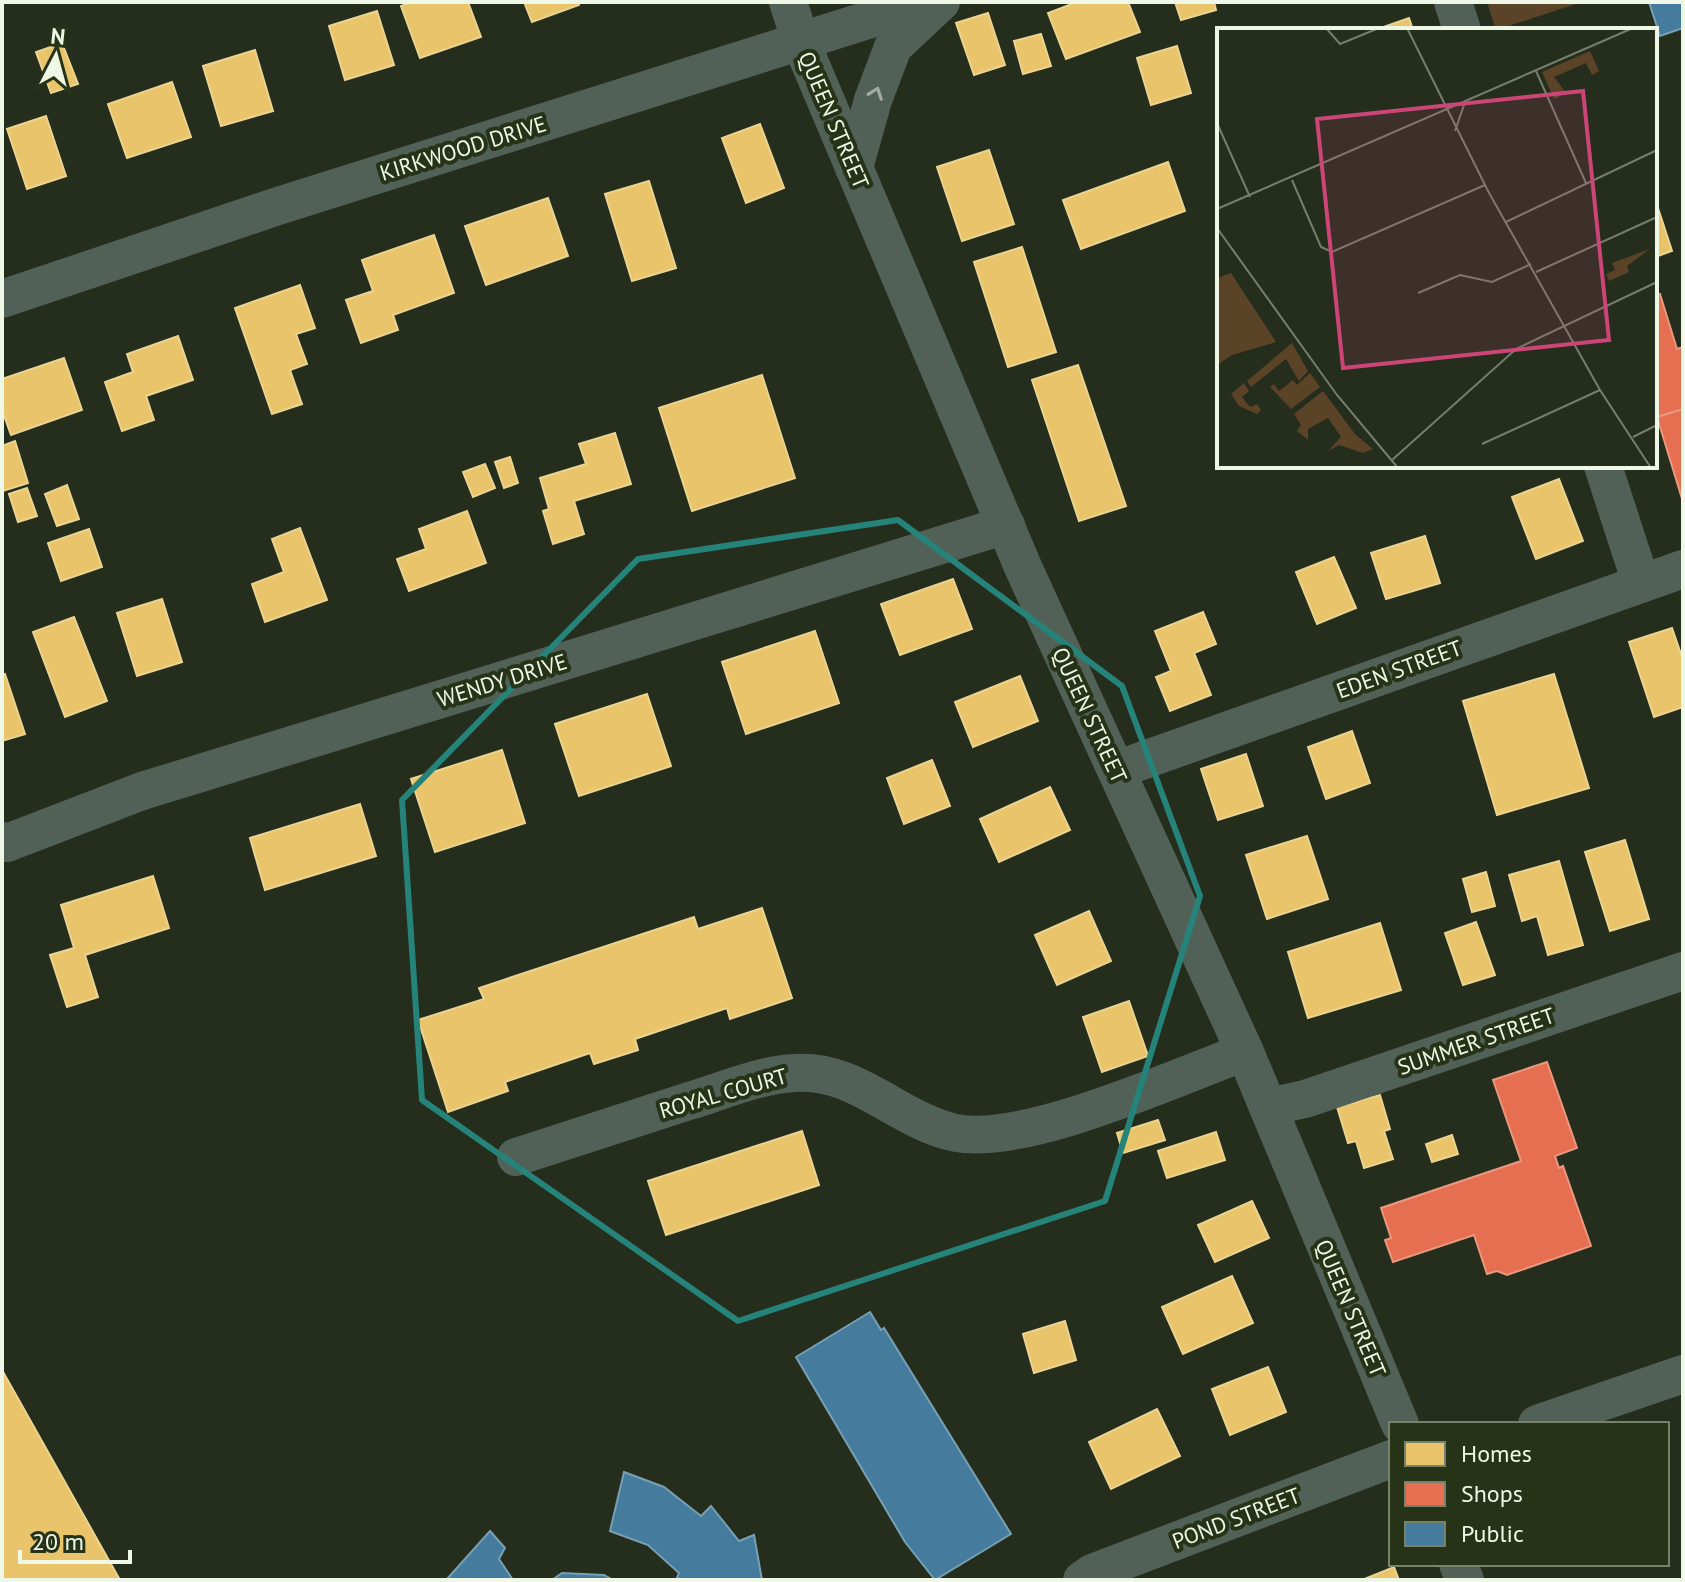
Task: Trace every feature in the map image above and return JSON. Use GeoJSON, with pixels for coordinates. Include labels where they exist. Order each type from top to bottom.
{"type":"FeatureCollection","features":[{"type":"Feature","properties":{"kind":"street","name":"QUEEN STREET"},"geometry":{"type":"LineString","coordinates":[[788,2],[801,42],[1006,525],[1245,1052],[1399,1422]]}},
{"type":"Feature","properties":{"kind":"street","name":"KIRKWOOD DRIVE"},"geometry":{"type":"LineString","coordinates":[[2,299],[278,206],[925,2]]}},
{"type":"Feature","properties":{"kind":"street"},"geometry":{"type":"LineString","coordinates":[[854,168],[873,100],[893,47],[941,2]]}},
{"type":"Feature","properties":{"kind":"street"},"geometry":{"type":"LineString","coordinates":[[1453,2],[1461,28]]}},
{"type":"Feature","properties":{"kind":"street"},"geometry":{"type":"LineString","coordinates":[[1604,468],[1641,583]]}},
{"type":"Feature","properties":{"kind":"street","name":"WENDY DRIVE"},"geometry":{"type":"LineString","coordinates":[[2,841],[7,843],[142,791],[1006,525]]}},
{"type":"Feature","properties":{"kind":"street","name":"EDEN STREET"},"geometry":{"type":"LineString","coordinates":[[1116,770],[1683,569]]}},
{"type":"Feature","properties":{"kind":"street","name":"SUMMER STREET"},"geometry":{"type":"LineString","coordinates":[[1268,1107],[1305,1099],[1683,971]]}},
{"type":"Feature","properties":{"kind":"street","name":"ROYAL COURT"},"geometry":{"type":"LineString","coordinates":[[516,1157],[713,1094],[793,1073],[818,1073],[844,1079],[925,1124],[957,1133],[990,1136],[1049,1123],[1245,1052]]}},
{"type":"Feature","properties":{"kind":"street"},"geometry":{"type":"LineString","coordinates":[[1543,1422],[1683,1374]]}},
{"type":"Feature","properties":{"kind":"street","name":"POND STREET"},"geometry":{"type":"LineString","coordinates":[[1082,1580],[1092,1573],[1389,1460]]}},
{"type":"Feature","properties":{"kind":"highlighted area"},"geometry":{"type":"Polygon","coordinates":[[[898,520],[1122,686],[1200,896],[1105,1201],[738,1321],[422,1100],[402,800],[638,559],[898,520]]]}},
{"type":"Feature","properties":{"kind":"shaded area"},"geometry":{"type":"Polygon","coordinates":[[[1487,2],[1576,2],[1502,28],[1495,28],[1487,2]]]}},
{"type":"Feature","properties":{"kind":"building: Homes"},"geometry":{"type":"Polygon","coordinates":[[[412,2],[468,2],[481,37],[420,58],[401,6],[412,2]]]}},
{"type":"Feature","properties":{"kind":"building: Homes"},"geometry":{"type":"Polygon","coordinates":[[[524,2],[578,2],[579,5],[532,22],[524,2]]]}},
{"type":"Feature","properties":{"kind":"building: Homes"},"geometry":{"type":"Polygon","coordinates":[[[1077,2],[1128,2],[1140,32],[1066,59],[1048,13],[1077,2]]]}},
{"type":"Feature","properties":{"kind":"building: Homes"},"geometry":{"type":"Polygon","coordinates":[[[1175,2],[1214,2],[1216,10],[1181,20],[1175,2]]]}},
{"type":"Feature","properties":{"kind":"building: Homes"},"geometry":{"type":"Polygon","coordinates":[[[377,11],[394,65],[345,80],[329,26],[377,11]]]}},
{"type":"Feature","properties":{"kind":"building: Homes"},"geometry":{"type":"Polygon","coordinates":[[[988,13],[1005,65],[974,75],[956,23],[988,13]]]}},
{"type":"Feature","properties":{"kind":"building: Homes"},"geometry":{"type":"Polygon","coordinates":[[[1409,18],[1412,28],[1381,28],[1409,18]]]}},
{"type":"Feature","properties":{"kind":"building: Homes"},"geometry":{"type":"Polygon","coordinates":[[[1041,34],[1051,66],[1023,74],[1014,41],[1041,34]]]}},
{"type":"Feature","properties":{"kind":"building: Homes"},"geometry":{"type":"Polygon","coordinates":[[[62,43],[78,84],[51,93],[36,52],[62,43]]]}},
{"type":"Feature","properties":{"kind":"building: Homes"},"geometry":{"type":"Polygon","coordinates":[[[1177,46],[1191,93],[1151,105],[1137,58],[1177,46]]]}},
{"type":"Feature","properties":{"kind":"building: Homes"},"geometry":{"type":"Polygon","coordinates":[[[255,50],[273,111],[221,126],[203,66],[255,50]]]}},
{"type":"Feature","properties":{"kind":"building: Homes"},"geometry":{"type":"Polygon","coordinates":[[[172,82],[191,137],[127,158],[108,104],[172,82]]]}},
{"type":"Feature","properties":{"kind":"building: Homes"},"geometry":{"type":"Polygon","coordinates":[[[46,116],[66,176],[27,189],[7,129],[46,116]]]}},
{"type":"Feature","properties":{"kind":"building: Homes"},"geometry":{"type":"Polygon","coordinates":[[[760,124],[784,188],[746,203],[722,138],[760,124]]]}},
{"type":"Feature","properties":{"kind":"building: Homes"},"geometry":{"type":"Polygon","coordinates":[[[989,150],[1014,224],[962,241],[937,167],[989,150]]]}},
{"type":"Feature","properties":{"kind":"building: Homes"},"geometry":{"type":"Polygon","coordinates":[[[1168,162],[1185,211],[1081,249],[1063,200],[1168,162]]]}},
{"type":"Feature","properties":{"kind":"building: Homes"},"geometry":{"type":"Polygon","coordinates":[[[649,181],[676,268],[632,281],[605,194],[649,181]]]}},
{"type":"Feature","properties":{"kind":"building: Homes"},"geometry":{"type":"Polygon","coordinates":[[[548,198],[568,256],[486,285],[465,226],[548,198]]]}},
{"type":"Feature","properties":{"kind":"building: Homes"},"geometry":{"type":"Polygon","coordinates":[[[1657,208],[1672,251],[1657,256],[1657,208]]]}},
{"type":"Feature","properties":{"kind":"building: Homes"},"geometry":{"type":"Polygon","coordinates":[[[434,235],[454,293],[393,315],[398,330],[361,343],[346,300],[373,291],[362,260],[434,235]]]}},
{"type":"Feature","properties":{"kind":"building: Homes"},"geometry":{"type":"Polygon","coordinates":[[[1022,247],[1056,352],[1008,367],[974,262],[1022,247]]]}},
{"type":"Feature","properties":{"kind":"building: Homes"},"geometry":{"type":"Polygon","coordinates":[[[300,285],[315,328],[296,334],[307,364],[290,370],[302,404],[272,414],[235,308],[300,285]]]}},
{"type":"Feature","properties":{"kind":"building: Homes"},"geometry":{"type":"Polygon","coordinates":[[[178,336],[193,380],[146,396],[154,420],[122,431],[105,382],[133,372],[127,354],[178,336]]]}},
{"type":"Feature","properties":{"kind":"building: Homes"},"geometry":{"type":"Polygon","coordinates":[[[64,358],[82,410],[11,435],[2,410],[2,379],[64,358]]]}},
{"type":"Feature","properties":{"kind":"building: Homes"},"geometry":{"type":"Polygon","coordinates":[[[1078,365],[1126,506],[1079,521],[1032,380],[1078,365]]]}},
{"type":"Feature","properties":{"kind":"building: Homes"},"geometry":{"type":"Polygon","coordinates":[[[762,375],[795,478],[692,511],[659,408],[762,375]]]}},
{"type":"Feature","properties":{"kind":"building: Homes"},"geometry":{"type":"Polygon","coordinates":[[[615,433],[631,484],[574,501],[584,534],[553,544],[543,511],[549,509],[540,478],[586,464],[579,444],[615,433]]]}},
{"type":"Feature","properties":{"kind":"building: Homes"},"geometry":{"type":"Polygon","coordinates":[[[15,441],[28,483],[3,491],[2,446],[15,441]]]}},
{"type":"Feature","properties":{"kind":"building: Homes"},"geometry":{"type":"Polygon","coordinates":[[[510,457],[518,483],[504,488],[495,462],[510,457]]]}},
{"type":"Feature","properties":{"kind":"building: Homes"},"geometry":{"type":"Polygon","coordinates":[[[485,464],[495,488],[473,497],[463,472],[485,464]]]}},
{"type":"Feature","properties":{"kind":"building: Homes"},"geometry":{"type":"Polygon","coordinates":[[[1559,479],[1583,541],[1536,559],[1512,497],[1559,479]]]}},
{"type":"Feature","properties":{"kind":"building: Homes"},"geometry":{"type":"Polygon","coordinates":[[[67,485],[79,519],[57,526],[45,494],[67,485]]]}},
{"type":"Feature","properties":{"kind":"building: Homes"},"geometry":{"type":"Polygon","coordinates":[[[27,488],[37,516],[18,522],[9,494],[27,488]]]}},
{"type":"Feature","properties":{"kind":"building: Homes"},"geometry":{"type":"Polygon","coordinates":[[[467,511],[486,563],[409,591],[397,559],[426,549],[419,529],[467,511]]]}},
{"type":"Feature","properties":{"kind":"building: Homes"},"geometry":{"type":"Polygon","coordinates":[[[300,528],[327,600],[265,622],[252,584],[284,572],[272,539],[300,528]]]}},
{"type":"Feature","properties":{"kind":"building: Homes"},"geometry":{"type":"Polygon","coordinates":[[[89,529],[102,567],[61,581],[48,543],[89,529]]]}},
{"type":"Feature","properties":{"kind":"building: Homes"},"geometry":{"type":"Polygon","coordinates":[[[1425,536],[1440,583],[1386,599],[1371,553],[1425,536]]]}},
{"type":"Feature","properties":{"kind":"building: Homes"},"geometry":{"type":"Polygon","coordinates":[[[1334,557],[1356,608],[1317,624],[1296,572],[1334,557]]]}},
{"type":"Feature","properties":{"kind":"building: Homes"},"geometry":{"type":"Polygon","coordinates":[[[953,579],[972,629],[900,655],[881,604],[953,579]]]}},
{"type":"Feature","properties":{"kind":"building: Homes"},"geometry":{"type":"Polygon","coordinates":[[[162,599],[182,662],[137,676],[117,613],[162,599]]]}},
{"type":"Feature","properties":{"kind":"building: Homes"},"geometry":{"type":"Polygon","coordinates":[[[1203,612],[1216,644],[1194,653],[1211,695],[1170,711],[1156,677],[1171,671],[1155,631],[1203,612]]]}},
{"type":"Feature","properties":{"kind":"building: Homes"},"geometry":{"type":"Polygon","coordinates":[[[74,617],[107,701],[65,717],[33,632],[74,617]]]}},
{"type":"Feature","properties":{"kind":"building: Homes"},"geometry":{"type":"Polygon","coordinates":[[[1672,628],[1683,660],[1683,707],[1654,717],[1629,642],[1672,628]]]}},
{"type":"Feature","properties":{"kind":"building: Homes"},"geometry":{"type":"Polygon","coordinates":[[[815,631],[839,703],[746,734],[722,662],[815,631]]]}},
{"type":"Feature","properties":{"kind":"building: Homes"},"geometry":{"type":"Polygon","coordinates":[[[5,674],[25,734],[2,741],[2,675],[5,674]]]}},
{"type":"Feature","properties":{"kind":"building: Homes"},"geometry":{"type":"Polygon","coordinates":[[[1554,674],[1589,788],[1497,815],[1463,701],[1554,674]]]}},
{"type":"Feature","properties":{"kind":"building: Homes"},"geometry":{"type":"Polygon","coordinates":[[[1020,676],[1038,721],[973,747],[955,702],[1020,676]]]}},
{"type":"Feature","properties":{"kind":"building: Homes"},"geometry":{"type":"Polygon","coordinates":[[[647,694],[671,766],[579,796],[555,724],[647,694]]]}},
{"type":"Feature","properties":{"kind":"building: Homes"},"geometry":{"type":"Polygon","coordinates":[[[1352,731],[1370,783],[1326,799],[1308,747],[1352,731]]]}},
{"type":"Feature","properties":{"kind":"building: Homes"},"geometry":{"type":"Polygon","coordinates":[[[502,750],[525,823],[435,852],[411,779],[502,750]]]}},
{"type":"Feature","properties":{"kind":"building: Homes"},"geometry":{"type":"Polygon","coordinates":[[[1246,754],[1263,806],[1218,820],[1201,769],[1246,754]]]}},
{"type":"Feature","properties":{"kind":"building: Homes"},"geometry":{"type":"Polygon","coordinates":[[[932,760],[950,806],[904,824],[887,778],[932,760]]]}},
{"type":"Feature","properties":{"kind":"building: Homes"},"geometry":{"type":"Polygon","coordinates":[[[1050,787],[1070,830],[999,862],[980,819],[1050,787]]]}},
{"type":"Feature","properties":{"kind":"building: Homes"},"geometry":{"type":"Polygon","coordinates":[[[360,804],[376,856],[265,890],[250,838],[360,804]]]}},
{"type":"Feature","properties":{"kind":"building: Homes"},"geometry":{"type":"Polygon","coordinates":[[[1307,836],[1328,899],[1267,919],[1246,855],[1307,836]]]}},
{"type":"Feature","properties":{"kind":"building: Homes"},"geometry":{"type":"Polygon","coordinates":[[[1625,840],[1649,919],[1610,931],[1585,852],[1625,840]]]}},
{"type":"Feature","properties":{"kind":"building: Homes"},"geometry":{"type":"Polygon","coordinates":[[[1559,861],[1583,945],[1548,955],[1537,916],[1522,921],[1509,875],[1559,861]]]}},
{"type":"Feature","properties":{"kind":"building: Homes"},"geometry":{"type":"Polygon","coordinates":[[[1486,872],[1495,906],[1472,912],[1463,879],[1486,872]]]}},
{"type":"Feature","properties":{"kind":"building: Homes"},"geometry":{"type":"Polygon","coordinates":[[[153,876],[169,928],[85,955],[98,997],[67,1007],[50,955],[74,948],[61,905],[153,876]]]}},
{"type":"Feature","properties":{"kind":"building: Homes"},"geometry":{"type":"Polygon","coordinates":[[[762,908],[792,998],[730,1019],[727,1008],[635,1039],[638,1050],[594,1064],[590,1053],[505,1082],[508,1091],[448,1112],[418,1020],[484,999],[479,988],[694,917],[698,929],[762,908]]]}},
{"type":"Feature","properties":{"kind":"building: Homes"},"geometry":{"type":"Polygon","coordinates":[[[1089,911],[1111,961],[1057,985],[1035,935],[1089,911]]]}},
{"type":"Feature","properties":{"kind":"building: Homes"},"geometry":{"type":"Polygon","coordinates":[[[1476,922],[1495,975],[1463,985],[1445,933],[1476,922]]]}},
{"type":"Feature","properties":{"kind":"building: Homes"},"geometry":{"type":"Polygon","coordinates":[[[1380,923],[1401,990],[1308,1018],[1288,952],[1380,923]]]}},
{"type":"Feature","properties":{"kind":"building: Homes"},"geometry":{"type":"Polygon","coordinates":[[[1129,1001],[1148,1056],[1102,1072],[1083,1017],[1129,1001]]]}},
{"type":"Feature","properties":{"kind":"building: Homes"},"geometry":{"type":"Polygon","coordinates":[[[1380,1095],[1390,1129],[1384,1131],[1393,1159],[1364,1168],[1356,1141],[1348,1143],[1337,1107],[1380,1095]]]}},
{"type":"Feature","properties":{"kind":"building: Homes"},"geometry":{"type":"Polygon","coordinates":[[[1158,1120],[1165,1140],[1123,1153],[1117,1133],[1158,1120]]]}},
{"type":"Feature","properties":{"kind":"building: Homes"},"geometry":{"type":"Polygon","coordinates":[[[802,1131],[819,1185],[666,1235],[648,1181],[802,1131]]]}},
{"type":"Feature","properties":{"kind":"building: Homes"},"geometry":{"type":"Polygon","coordinates":[[[1216,1132],[1225,1160],[1167,1178],[1158,1151],[1216,1132]]]}},
{"type":"Feature","properties":{"kind":"building: Homes"},"geometry":{"type":"Polygon","coordinates":[[[1452,1135],[1458,1154],[1432,1162],[1426,1144],[1452,1135]]]}},
{"type":"Feature","properties":{"kind":"building: Homes"},"geometry":{"type":"Polygon","coordinates":[[[1252,1201],[1269,1238],[1215,1262],[1198,1225],[1252,1201]]]}},
{"type":"Feature","properties":{"kind":"building: Homes"},"geometry":{"type":"Polygon","coordinates":[[[1232,1276],[1253,1323],[1183,1354],[1162,1307],[1232,1276]]]}},
{"type":"Feature","properties":{"kind":"building: Homes"},"geometry":{"type":"Polygon","coordinates":[[[1065,1321],[1076,1360],[1034,1373],[1023,1334],[1065,1321]]]}},
{"type":"Feature","properties":{"kind":"building: Homes"},"geometry":{"type":"Polygon","coordinates":[[[1268,1367],[1286,1412],[1230,1435],[1212,1389],[1268,1367]]]}},
{"type":"Feature","properties":{"kind":"building: Homes"},"geometry":{"type":"Polygon","coordinates":[[[2,1370],[120,1580],[2,1580],[2,1370]]]}},
{"type":"Feature","properties":{"kind":"building: Homes"},"geometry":{"type":"Polygon","coordinates":[[[1157,1409],[1180,1456],[1111,1489],[1089,1442],[1157,1409]]]}},
{"type":"Feature","properties":{"kind":"building: Homes"},"geometry":{"type":"Polygon","coordinates":[[[1394,1567],[1399,1580],[1362,1580],[1394,1567]]]}},
{"type":"Feature","properties":{"kind":"building: Shops"},"geometry":{"type":"Polygon","coordinates":[[[1660,294],[1677,349],[1683,347],[1683,409],[1657,417],[1657,295],[1660,294]]]}},
{"type":"Feature","properties":{"kind":"building: Shops"},"geometry":{"type":"Polygon","coordinates":[[[1683,409],[1683,502],[1657,417],[1683,409]]]}},
{"type":"Feature","properties":{"kind":"building: Shops"},"geometry":{"type":"Polygon","coordinates":[[[1547,1062],[1577,1148],[1555,1156],[1559,1168],[1563,1166],[1591,1246],[1507,1275],[1497,1271],[1487,1274],[1474,1235],[1393,1262],[1385,1240],[1391,1238],[1381,1208],[1521,1161],[1493,1080],[1547,1062]]]}},
{"type":"Feature","properties":{"kind":"building: Public"},"geometry":{"type":"Polygon","coordinates":[[[1649,2],[1683,2],[1683,28],[1660,36],[1649,2]]]}},
{"type":"Feature","properties":{"kind":"building: Public"},"geometry":{"type":"Polygon","coordinates":[[[870,1312],[881,1330],[884,1328],[1011,1534],[935,1580],[905,1542],[796,1357],[870,1312]]]}},
{"type":"Feature","properties":{"kind":"building: Public"},"geometry":{"type":"Polygon","coordinates":[[[624,1472],[664,1487],[701,1516],[711,1506],[739,1541],[754,1535],[762,1580],[676,1580],[679,1573],[648,1545],[610,1531],[624,1472]]]}},
{"type":"Feature","properties":{"kind":"building: Public"},"geometry":{"type":"Polygon","coordinates":[[[490,1531],[505,1548],[499,1559],[513,1580],[446,1580],[490,1531]]]}},
{"type":"Feature","properties":{"kind":"building: Public"},"geometry":{"type":"Polygon","coordinates":[[[562,1573],[604,1575],[613,1580],[552,1580],[562,1573]]]}}]}
